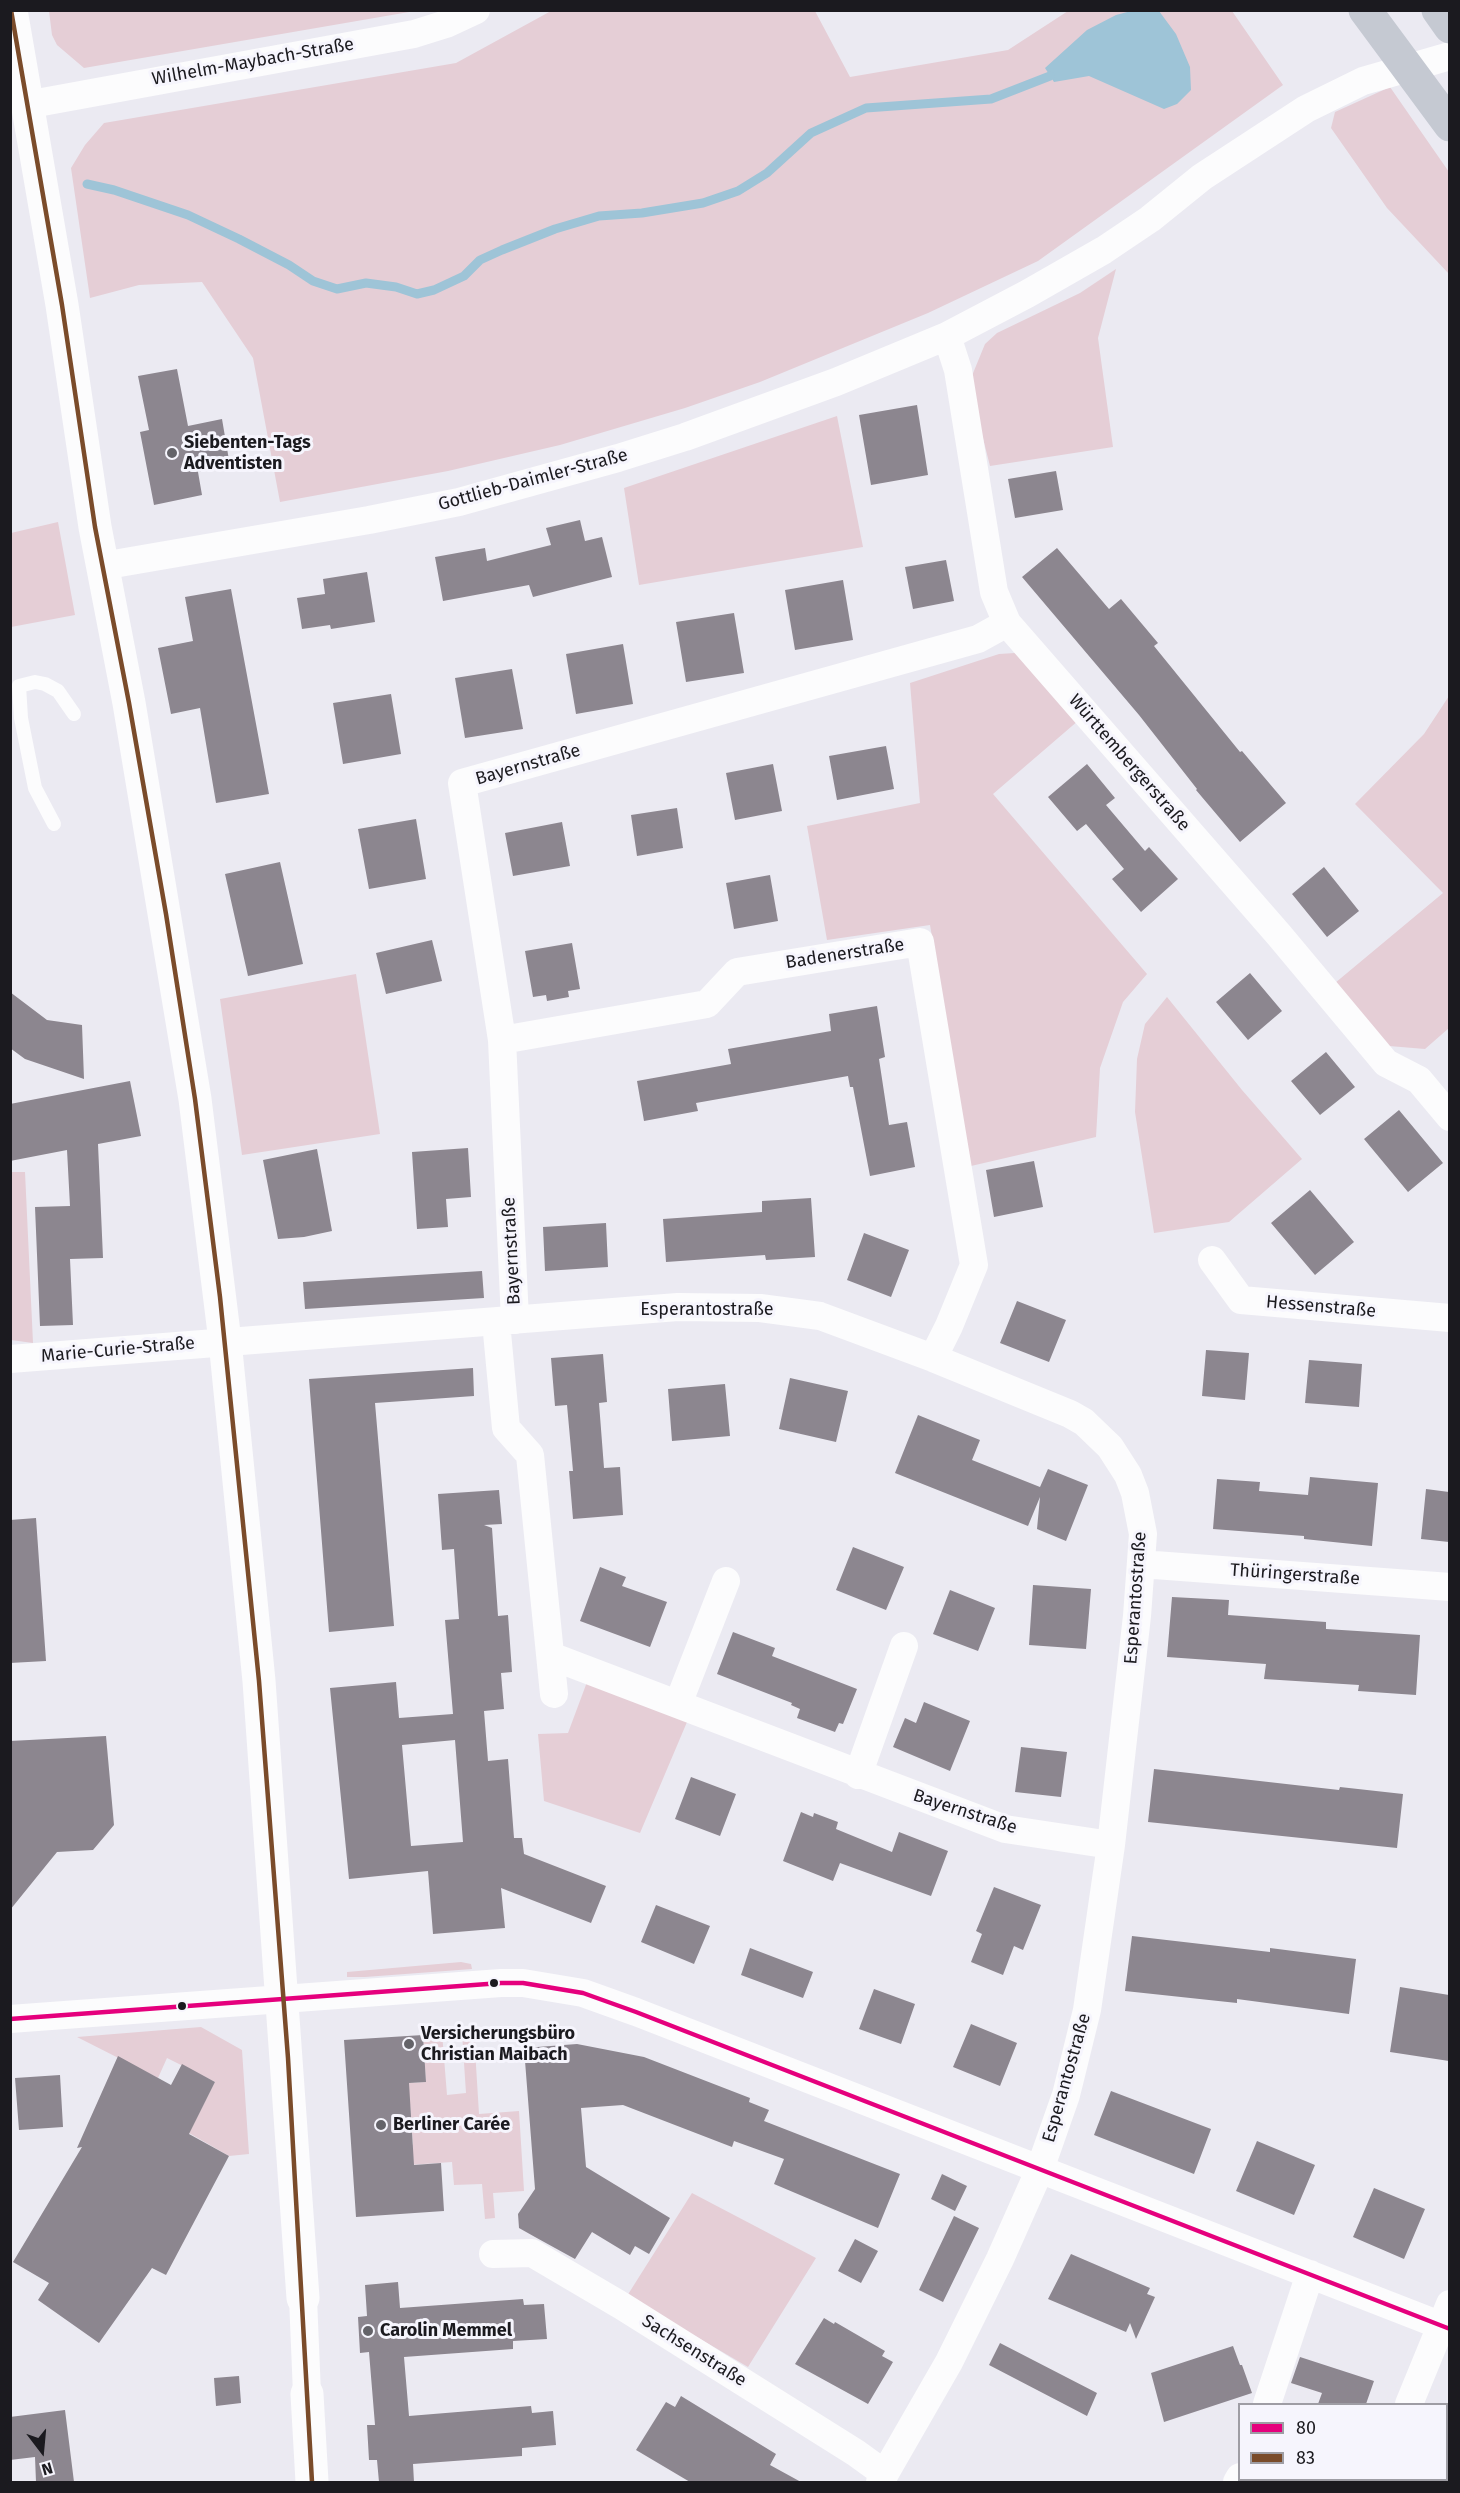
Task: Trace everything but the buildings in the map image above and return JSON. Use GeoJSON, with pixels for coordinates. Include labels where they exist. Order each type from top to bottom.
{"type":"FeatureCollection","features":[{"type":"Feature","properties":{"kind":"highway"},"geometry":{"type":"LineString","coordinates":[[1365,10],[1449,125]]}},
{"type":"Feature","properties":{"kind":"highway"},"geometry":{"type":"LineString","coordinates":[[1438,10],[1449,27]]}},
{"type":"Feature","properties":{"kind":"street"},"geometry":{"type":"LineString","coordinates":[[11,10],[61,295],[102,566],[131,714],[192,1076],[225,1341],[259,1681],[303,2298],[312,2482]]}},
{"type":"Feature","properties":{"kind":"street","name":"Wilhelm-Maybach-Straße"},"geometry":{"type":"LineString","coordinates":[[26,105],[414,34],[446,24],[477,10]]}},
{"type":"Feature","properties":{"kind":"street","name":"Gottlieb-Daimler-Straße"},"geometry":{"type":"LineString","coordinates":[[102,566],[369,520],[459,502],[651,448],[836,382],[947,336],[1104,250],[1150,219],[1210,171],[1306,109],[1364,81],[1449,56]]}},
{"type":"Feature","properties":{"kind":"street","name":"Württembergerstraße"},"geometry":{"type":"LineString","coordinates":[[947,336],[958,370],[994,592],[1007,623],[1279,935],[1386,1063],[1419,1080],[1449,1117]]}},
{"type":"Feature","properties":{"kind":"street","name":"Bayernstraße"},"geometry":{"type":"LineString","coordinates":[[554,1694],[530,1455],[506,1428],[502,1040],[462,783],[978,639],[1007,623]]}},
{"type":"Feature","properties":{"kind":"street","name":"Badenerstraße"},"geometry":{"type":"LineString","coordinates":[[502,1040],[707,1004],[737,972],[920,942],[974,1265],[950,1326],[933,1358]]}},
{"type":"Feature","properties":{"kind":"street","name":"Hessenstraße"},"geometry":{"type":"LineString","coordinates":[[1212,1260],[1241,1300],[1449,1318]]}},
{"type":"Feature","properties":{"kind":"street","name":"Esperantostraße"},"geometry":{"type":"LineString","coordinates":[[225,1341],[678,1307],[760,1308],[820,1316],[933,1358],[1070,1414],[1084,1422],[1110,1447],[1128,1475],[1140,1514],[1143,1534],[1141,1564],[1111,1845],[1088,2010],[1066,2095],[1040,2169],[1000,2259],[949,2362],[882,2479]]}},
{"type":"Feature","properties":{"kind":"street","name":"Marie-Curie-Straße"},"geometry":{"type":"LineString","coordinates":[[10,1359],[225,1341]]}},
{"type":"Feature","properties":{"kind":"street","name":"Thüringerstraße"},"geometry":{"type":"LineString","coordinates":[[1141,1564],[1449,1587]]}},
{"type":"Feature","properties":{"kind":"street"},"geometry":{"type":"LineString","coordinates":[[678,1704],[726,1581]]}},
{"type":"Feature","properties":{"kind":"street"},"geometry":{"type":"LineString","coordinates":[[858,1775],[904,1646]]}},
{"type":"Feature","properties":{"kind":"street","name":"Bayernstraße"},"geometry":{"type":"LineString","coordinates":[[551,1656],[858,1775],[1005,1829],[1111,1845]]}},
{"type":"Feature","properties":{"kind":"street"},"geometry":{"type":"LineString","coordinates":[[10,2019],[501,1983],[523,1983],[583,1994],[636,2012],[1310,2274],[1447,2319],[1409,2403]]}},
{"type":"Feature","properties":{"kind":"street","name":"Sachsenstraße"},"geometry":{"type":"LineString","coordinates":[[494,2254],[532,2253],[622,2306],[856,2452],[882,2479]]}},
{"type":"Feature","properties":{"kind":"street"},"geometry":{"type":"LineString","coordinates":[[1267,2403],[1310,2274]]}},
{"type":"Feature","properties":{"kind":"lane"},"geometry":{"type":"LineString","coordinates":[[54,824],[35,788],[21,718],[19,686],[35,682],[45,684],[58,691],[74,714]]}},
{"type":"Feature","properties":{"kind":"shaded area"},"geometry":{"type":"Polygon","coordinates":[[[49,10],[415,11],[84,68],[57,45],[52,35],[49,10]]]}},
{"type":"Feature","properties":{"kind":"shaded area"},"geometry":{"type":"Polygon","coordinates":[[[551,11],[815,11],[850,77],[1008,50],[1068,11],[1232,11],[1283,85],[1038,261],[928,313],[760,382],[685,408],[560,445],[448,471],[280,502],[253,358],[202,282],[139,285],[90,298],[71,168],[85,145],[104,123],[456,63],[551,11]]]}},
{"type":"Feature","properties":{"kind":"shaded area"},"geometry":{"type":"Polygon","coordinates":[[[1390,87],[1449,172],[1449,274],[1387,208],[1331,128],[1335,112],[1390,87]]]}},
{"type":"Feature","properties":{"kind":"shaded area"},"geometry":{"type":"Polygon","coordinates":[[[1116,269],[1098,338],[1113,447],[990,466],[969,383],[985,344],[997,333],[1080,293],[1116,269]]]}},
{"type":"Feature","properties":{"kind":"shaded area"},"geometry":{"type":"Polygon","coordinates":[[[837,416],[863,547],[639,585],[624,488],[837,416]]]}},
{"type":"Feature","properties":{"kind":"shaded area"},"geometry":{"type":"Polygon","coordinates":[[[58,522],[75,615],[11,627],[11,533],[58,522]]]}},
{"type":"Feature","properties":{"kind":"shaded area"},"geometry":{"type":"Polygon","coordinates":[[[1015,653],[1079,720],[993,794],[1147,974],[1123,1002],[1100,1068],[1096,1137],[971,1166],[930,925],[827,940],[807,826],[920,803],[910,683],[999,654],[1015,653]]]}},
{"type":"Feature","properties":{"kind":"shaded area"},"geometry":{"type":"Polygon","coordinates":[[[1449,696],[1449,1028],[1425,1049],[1389,1046],[1335,983],[1443,893],[1355,804],[1424,734],[1449,696]]]}},
{"type":"Feature","properties":{"kind":"shaded area"},"geometry":{"type":"Polygon","coordinates":[[[356,974],[380,1134],[242,1155],[220,999],[356,974]]]}},
{"type":"Feature","properties":{"kind":"shaded area"},"geometry":{"type":"Polygon","coordinates":[[[1167,997],[1242,1090],[1302,1159],[1229,1222],[1154,1233],[1135,1112],[1137,1059],[1145,1024],[1167,997]]]}},
{"type":"Feature","properties":{"kind":"shaded area"},"geometry":{"type":"Polygon","coordinates":[[[11,1172],[25,1172],[33,1343],[11,1340],[11,1172]]]}},
{"type":"Feature","properties":{"kind":"shaded area"},"geometry":{"type":"Polygon","coordinates":[[[587,1682],[687,1722],[640,1833],[544,1801],[538,1734],[568,1733],[587,1682]]]}},
{"type":"Feature","properties":{"kind":"shaded area"},"geometry":{"type":"Polygon","coordinates":[[[461,1962],[471,1964],[472,1969],[347,1977],[347,1972],[461,1962]]]}},
{"type":"Feature","properties":{"kind":"shaded area"},"geometry":{"type":"Polygon","coordinates":[[[201,2027],[242,2050],[249,2154],[229,2156],[189,2133],[215,2082],[167,2058],[158,2078],[77,2037],[201,2027]]]}},
{"type":"Feature","properties":{"kind":"shaded area"},"geometry":{"type":"Polygon","coordinates":[[[442,2033],[447,2095],[466,2093],[462,2033],[474,2033],[479,2114],[519,2111],[524,2191],[493,2193],[495,2218],[485,2219],[482,2184],[454,2185],[452,2162],[394,2166],[413,2144],[410,2104],[388,2084],[426,2082],[423,2035],[442,2033]]]}},
{"type":"Feature","properties":{"kind":"shaded area"},"geometry":{"type":"Polygon","coordinates":[[[692,2193],[816,2258],[748,2367],[627,2296],[692,2193]]]}},
{"type":"Feature","properties":{"kind":"water"},"geometry":{"type":"Polygon","coordinates":[[[1131,11],[1159,11],[1176,34],[1190,67],[1191,90],[1177,104],[1164,109],[1089,76],[1054,82],[1045,68],[1087,30],[1116,15],[1131,11]]]}},
{"type":"Feature","properties":{"kind":"waterway"},"geometry":{"type":"LineString","coordinates":[[87,184],[114,190],[188,215],[289,265],[313,281],[337,289],[366,283],[396,287],[417,294],[434,290],[464,276],[480,260],[555,229],[599,216],[642,213],[703,203],[738,191],[767,173],[811,133],[866,108],[991,99],[1050,76]]}},
{"type":"Feature","properties":{"kind":"transit line","name":"83"},"geometry":{"type":"LineString","coordinates":[[11,10],[62,305],[95,527],[166,914],[195,1099],[220,1297],[259,1681],[288,2058],[312,2482]]}},
{"type":"Feature","properties":{"kind":"transit line","name":"80"},"geometry":{"type":"LineString","coordinates":[[10,2019],[501,1983],[523,1983],[583,1993],[1450,2329]]}},
{"type":"Feature","properties":{"kind":"place","name":"Siebenten-Tags Adventisten"},"geometry":{"type":"Point","coordinates":[172,453]}},
{"type":"Feature","properties":{"kind":"place","name":"Versicherungsbüro Christian Maibach"},"geometry":{"type":"Point","coordinates":[409,2044]}},
{"type":"Feature","properties":{"kind":"place","name":"Berliner Carée"},"geometry":{"type":"Point","coordinates":[381,2125]}},
{"type":"Feature","properties":{"kind":"place","name":"Carolin Memmel"},"geometry":{"type":"Point","coordinates":[368,2331]}}]}
